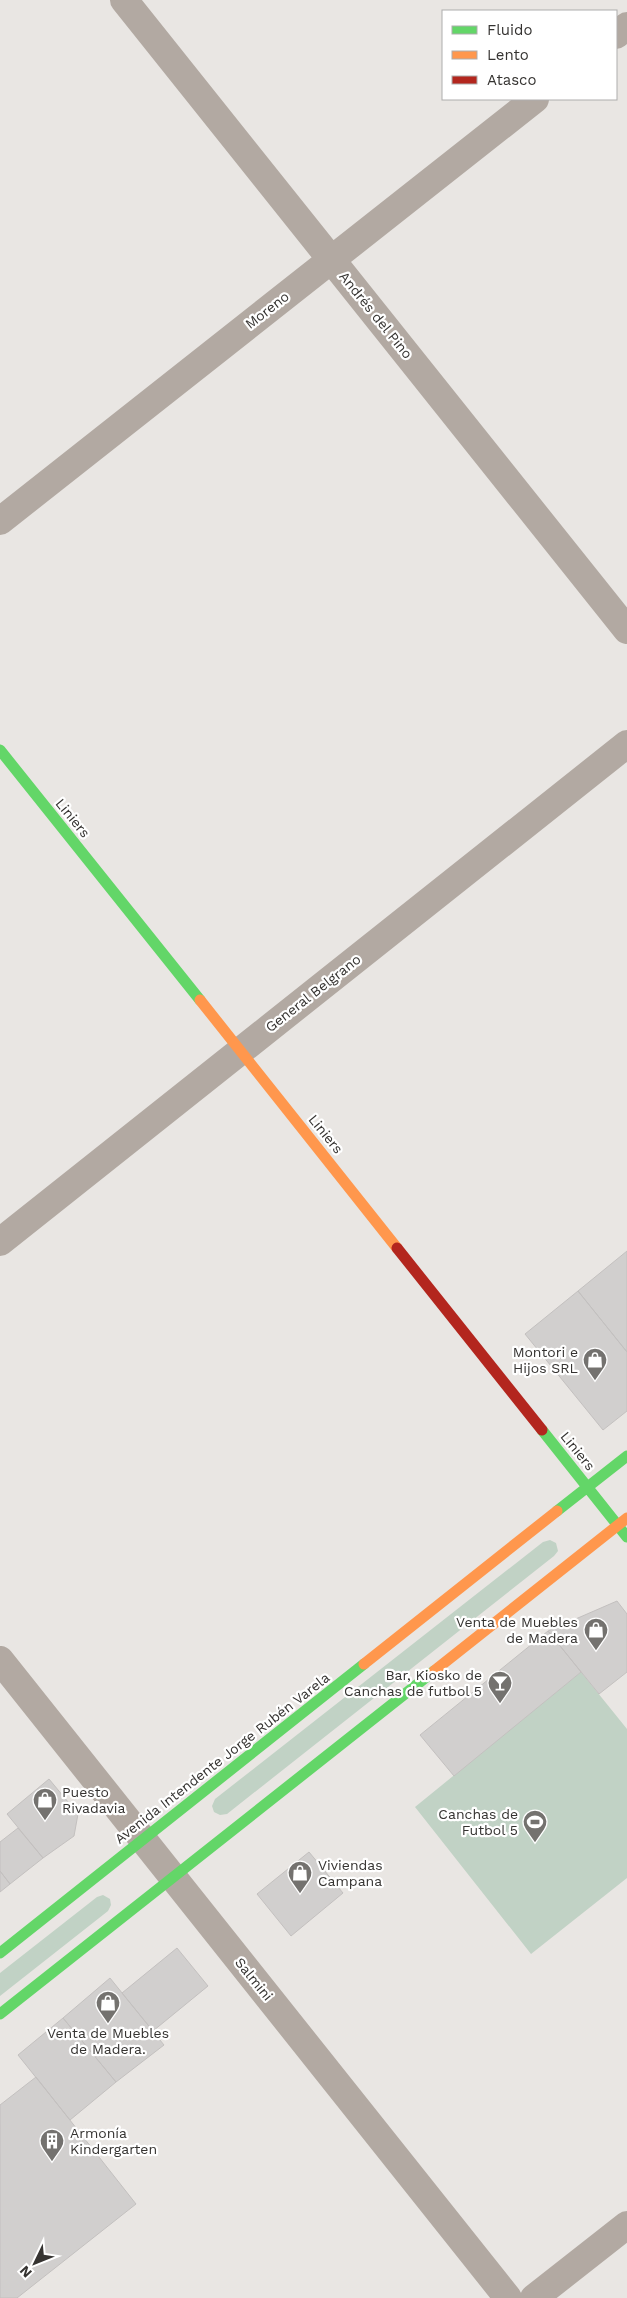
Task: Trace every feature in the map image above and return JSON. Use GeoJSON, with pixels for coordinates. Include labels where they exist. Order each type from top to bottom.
{"type":"FeatureCollection","features":[{"type":"Feature","properties":{"kind":"main road","name":"Liniers"},"geometry":{"type":"LineString","coordinates":[[0,750],[627,1537]]}},
{"type":"Feature","properties":{"kind":"main road","name":"Avenida Intendente Jorge Rubén Varela"},"geometry":{"type":"LineString","coordinates":[[0,1953],[627,1456]]}},
{"type":"Feature","properties":{"kind":"main road"},"geometry":{"type":"LineString","coordinates":[[0,2014],[627,1518]]}},
{"type":"Feature","properties":{"kind":"street","name":"Andrés del Pino"},"geometry":{"type":"LineString","coordinates":[[124,0],[627,630]]}},
{"type":"Feature","properties":{"kind":"street"},"geometry":{"type":"LineString","coordinates":[[617,34],[627,26]]}},
{"type":"Feature","properties":{"kind":"street","name":"Moreno"},"geometry":{"type":"LineString","coordinates":[[0,522],[534,100]]}},
{"type":"Feature","properties":{"kind":"street","name":"General Belgrano"},"geometry":{"type":"LineString","coordinates":[[0,1242],[627,744]]}},
{"type":"Feature","properties":{"kind":"street","name":"Salmini"},"geometry":{"type":"LineString","coordinates":[[0,1660],[508,2298]]}},
{"type":"Feature","properties":{"kind":"street"},"geometry":{"type":"LineString","coordinates":[[534,2298],[627,2225]]}},
{"type":"Feature","properties":{"kind":"green space"},"geometry":{"type":"Polygon","coordinates":[[[550,1540],[556,1543],[558,1551],[554,1556],[227,1814],[220,1815],[214,1812],[212,1806],[215,1799],[543,1542],[550,1540]]]}},
{"type":"Feature","properties":{"kind":"green space","name":"Canchas de Futbol 5"},"geometry":{"type":"Polygon","coordinates":[[[581,1672],[627,1729],[627,1878],[531,1954],[415,1807],[581,1672]]]}},
{"type":"Feature","properties":{"kind":"green space"},"geometry":{"type":"Polygon","coordinates":[[[103,1895],[110,1899],[111,1905],[108,1911],[0,1996],[0,1973],[97,1897],[103,1895]]]}},
{"type":"Feature","properties":{"kind":"building"},"geometry":{"type":"Polygon","coordinates":[[[627,1251],[627,1352],[578,1291],[627,1251]]]}},
{"type":"Feature","properties":{"kind":"building","name":"Montori e Hijos SRL"},"geometry":{"type":"Polygon","coordinates":[[[578,1291],[627,1352],[627,1411],[603,1430],[525,1334],[578,1291]]]}},
{"type":"Feature","properties":{"kind":"building","name":"Venta de Muebles de Madera"},"geometry":{"type":"Polygon","coordinates":[[[617,1601],[627,1614],[627,1672],[599,1694],[548,1631],[617,1601]]]}},
{"type":"Feature","properties":{"kind":"building","name":"Bar, Kiosko de Canchas de futbol 5"},"geometry":{"type":"Polygon","coordinates":[[[548,1631],[581,1672],[454,1776],[420,1735],[548,1631]]]}},
{"type":"Feature","properties":{"kind":"building","name":"Puesto Rivadavia"},"geometry":{"type":"Polygon","coordinates":[[[49,1779],[78,1814],[74,1836],[43,1858],[7,1814],[49,1779]]]}},
{"type":"Feature","properties":{"kind":"building"},"geometry":{"type":"Polygon","coordinates":[[[18,1828],[43,1858],[10,1884],[0,1871],[0,1842],[18,1828]]]}},
{"type":"Feature","properties":{"kind":"building","name":"Viviendas Campana"},"geometry":{"type":"Polygon","coordinates":[[[309,1852],[343,1893],[291,1936],[257,1894],[309,1852]]]}},
{"type":"Feature","properties":{"kind":"building"},"geometry":{"type":"Polygon","coordinates":[[[0,1871],[10,1884],[0,1892],[0,1871]]]}},
{"type":"Feature","properties":{"kind":"building"},"geometry":{"type":"Polygon","coordinates":[[[177,1948],[208,1986],[153,2031],[122,1993],[177,1948]]]}},
{"type":"Feature","properties":{"kind":"building","name":"Venta de Muebles de Madera."},"geometry":{"type":"Polygon","coordinates":[[[110,1978],[164,2045],[116,2082],[63,2018],[110,1978]]]}},
{"type":"Feature","properties":{"kind":"building"},"geometry":{"type":"Polygon","coordinates":[[[63,2018],[116,2082],[70,2120],[18,2055],[63,2018]]]}},
{"type":"Feature","properties":{"kind":"building","name":"Armonía Kindergarten"},"geometry":{"type":"Polygon","coordinates":[[[36,2077],[136,2204],[17,2298],[0,2298],[0,2105],[36,2077]]]}},
{"type":"Feature","properties":{"kind":"traffic: fast"},"geometry":{"type":"LineString","coordinates":[[0,750],[200,1000]]}},
{"type":"Feature","properties":{"kind":"traffic: fast"},"geometry":{"type":"LineString","coordinates":[[542,1430],[627,1537]]}},
{"type":"Feature","properties":{"kind":"traffic: fast"},"geometry":{"type":"LineString","coordinates":[[557,1511],[627,1456]]}},
{"type":"Feature","properties":{"kind":"traffic: fast"},"geometry":{"type":"LineString","coordinates":[[0,1953],[364,1664]]}},
{"type":"Feature","properties":{"kind":"traffic: fast"},"geometry":{"type":"LineString","coordinates":[[0,2014],[434,1671]]}},
{"type":"Feature","properties":{"kind":"traffic: slow"},"geometry":{"type":"LineString","coordinates":[[200,1000],[397,1248]]}},
{"type":"Feature","properties":{"kind":"traffic: slow"},"geometry":{"type":"LineString","coordinates":[[364,1664],[557,1511]]}},
{"type":"Feature","properties":{"kind":"traffic: slow"},"geometry":{"type":"LineString","coordinates":[[434,1671],[627,1518]]}},
{"type":"Feature","properties":{"kind":"traffic: jam"},"geometry":{"type":"LineString","coordinates":[[397,1248],[542,1430]]}},
{"type":"Feature","properties":{"kind":"place","name":"Montori e Hijos SRL"},"geometry":{"type":"Point","coordinates":[595,1381]}},
{"type":"Feature","properties":{"kind":"place","name":"Venta de Muebles de Madera"},"geometry":{"type":"Point","coordinates":[596,1651]}},
{"type":"Feature","properties":{"kind":"place","name":"Bar, Kiosko de Canchas de futbol 5"},"geometry":{"type":"Point","coordinates":[500,1704]}},
{"type":"Feature","properties":{"kind":"place","name":"Puesto Rivadavia"},"geometry":{"type":"Point","coordinates":[45,1821]}},
{"type":"Feature","properties":{"kind":"place","name":"Canchas de Futbol 5"},"geometry":{"type":"Point","coordinates":[535,1843]}},
{"type":"Feature","properties":{"kind":"place","name":"Viviendas Campana"},"geometry":{"type":"Point","coordinates":[300,1894]}},
{"type":"Feature","properties":{"kind":"place","name":"Venta de Muebles de Madera."},"geometry":{"type":"Point","coordinates":[108,2024]}},
{"type":"Feature","properties":{"kind":"place","name":"Armonía Kindergarten"},"geometry":{"type":"Point","coordinates":[52,2162]}}]}
